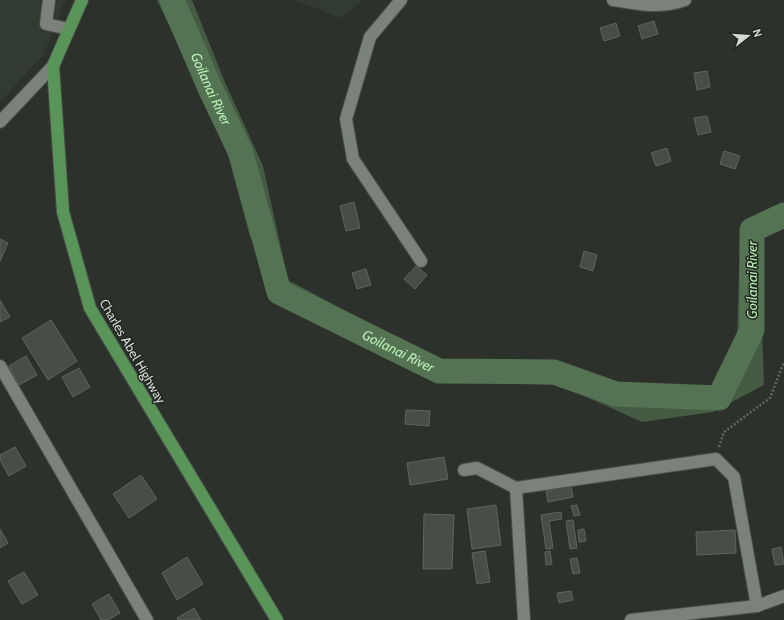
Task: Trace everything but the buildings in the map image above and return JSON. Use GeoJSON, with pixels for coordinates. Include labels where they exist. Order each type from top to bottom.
{"type":"FeatureCollection","features":[{"type":"Feature","properties":{"kind":"main road","name":"Charles Abel Highway"},"geometry":{"type":"LineString","coordinates":[[82,0],[54,66],[63,212],[90,308],[277,620]]}},
{"type":"Feature","properties":{"kind":"street"},"geometry":{"type":"LineString","coordinates":[[49,0],[46,24],[69,29]]}},
{"type":"Feature","properties":{"kind":"street"},"geometry":{"type":"LineString","coordinates":[[401,0],[370,37],[346,119],[353,159],[421,261]]}},
{"type":"Feature","properties":{"kind":"street"},"geometry":{"type":"LineString","coordinates":[[613,0],[674,4],[685,0]]}},
{"type":"Feature","properties":{"kind":"street"},"geometry":{"type":"LineString","coordinates":[[0,122],[54,66]]}},
{"type":"Feature","properties":{"kind":"street"},"geometry":{"type":"LineString","coordinates":[[0,366],[147,620]]}},
{"type":"Feature","properties":{"kind":"street"},"geometry":{"type":"LineString","coordinates":[[464,470],[477,468],[516,488],[716,459],[734,477],[757,606]]}},
{"type":"Feature","properties":{"kind":"street"},"geometry":{"type":"LineString","coordinates":[[516,488],[524,620]]}},
{"type":"Feature","properties":{"kind":"street"},"geometry":{"type":"LineString","coordinates":[[631,620],[757,606],[784,596]]}},
{"type":"Feature","properties":{"kind":"path"},"geometry":{"type":"LineString","coordinates":[[716,459],[724,432],[770,398],[784,362]]}},
{"type":"Feature","properties":{"kind":"shaded area"},"geometry":{"type":"Polygon","coordinates":[[[0,0],[65,0],[43,56],[0,102],[0,0]]]}},
{"type":"Feature","properties":{"kind":"shaded area"},"geometry":{"type":"Polygon","coordinates":[[[294,0],[363,0],[341,18],[294,0]]]}},
{"type":"Feature","properties":{"kind":"green space"},"geometry":{"type":"Polygon","coordinates":[[[157,0],[192,0],[224,80],[263,166],[288,280],[441,362],[555,363],[618,383],[712,390],[737,340],[740,237],[764,238],[762,329],[764,385],[713,412],[642,422],[560,385],[443,381],[274,303],[249,233],[227,152],[157,0]]]}},
{"type":"Feature","properties":{"kind":"waterway","name":"Goilanai River"},"geometry":{"type":"LineString","coordinates":[[172,0],[210,88],[241,153],[279,292],[439,371],[554,372],[616,394],[719,398],[752,330],[752,230],[784,215]]}}]}
